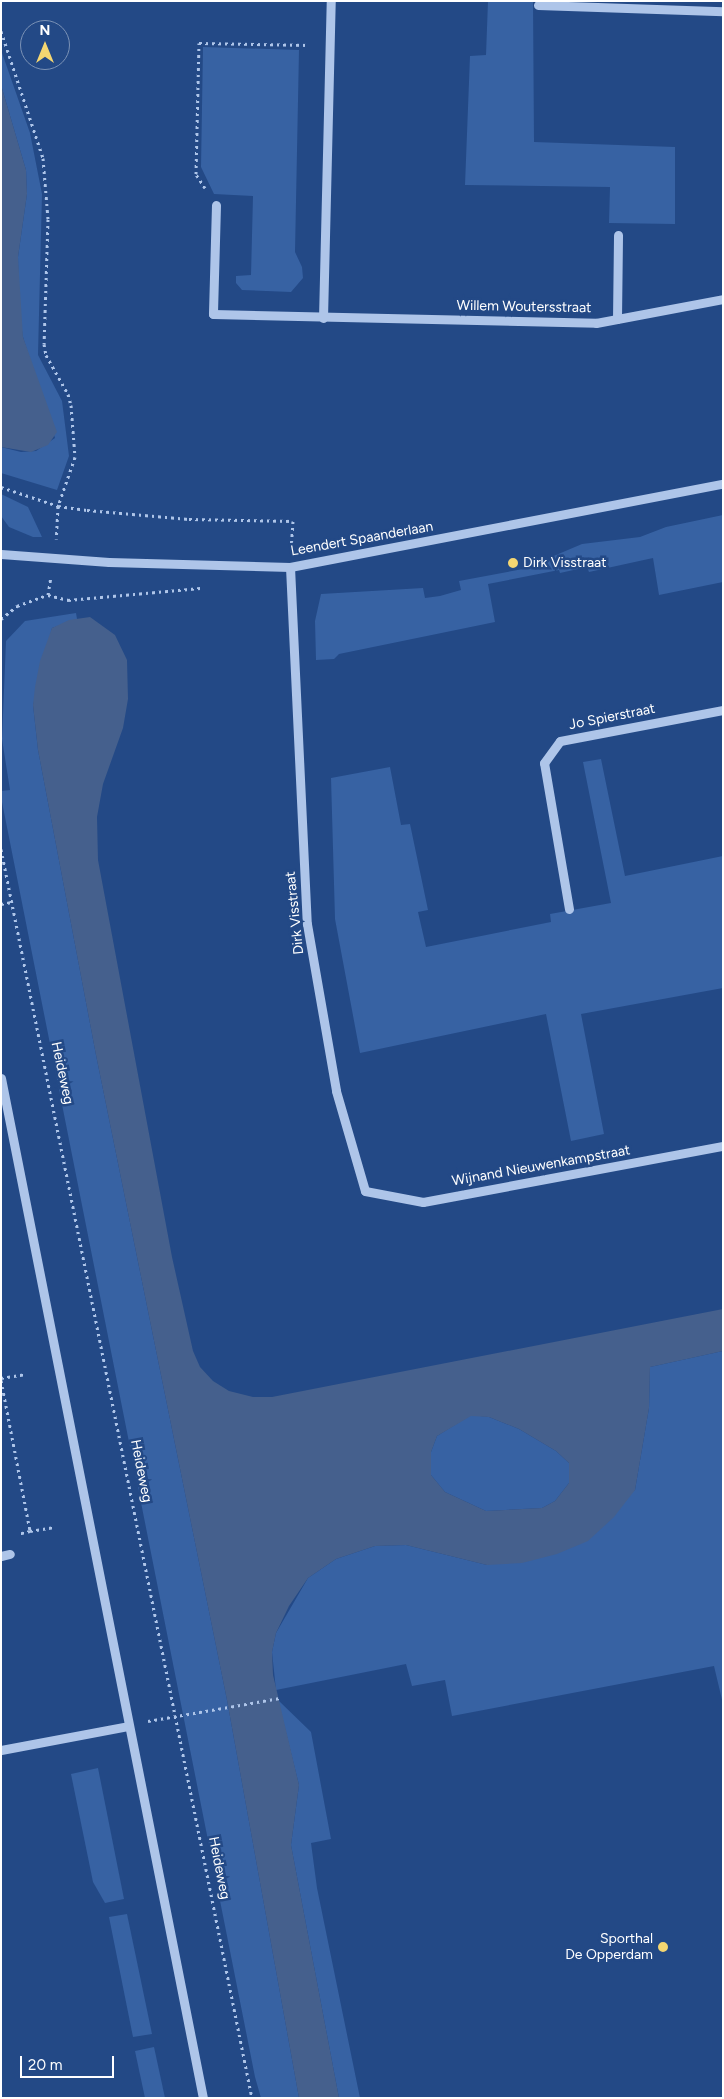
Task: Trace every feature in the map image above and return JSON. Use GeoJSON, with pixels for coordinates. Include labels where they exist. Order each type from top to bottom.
{"type":"FeatureCollection","features":[{"type":"Feature","properties":{"kind":"street"},"geometry":{"type":"LineString","coordinates":[[323,318],[331,1]]}},
{"type":"Feature","properties":{"kind":"street"},"geometry":{"type":"LineString","coordinates":[[538,5],[723,11]]}},
{"type":"Feature","properties":{"kind":"street","name":"Willem Woutersstraat"},"geometry":{"type":"LineString","coordinates":[[216,205],[213,314],[596,323],[723,299]]}},
{"type":"Feature","properties":{"kind":"street"},"geometry":{"type":"LineString","coordinates":[[617,319],[618,235]]}},
{"type":"Feature","properties":{"kind":"street","name":"Leendert Spaanderlaan"},"geometry":{"type":"LineString","coordinates":[[1,554],[109,562],[290,567],[723,484]]}},
{"type":"Feature","properties":{"kind":"street","name":"Dirk Visstraat"},"geometry":{"type":"LineString","coordinates":[[290,567],[308,924],[336,1092],[365,1191]]}},
{"type":"Feature","properties":{"kind":"street","name":"Jo Spierstraat"},"geometry":{"type":"LineString","coordinates":[[569,909],[544,763],[560,741],[723,710]]}},
{"type":"Feature","properties":{"kind":"street"},"geometry":{"type":"LineString","coordinates":[[1,1078],[203,2098]]}},
{"type":"Feature","properties":{"kind":"street","name":"Wijnand Nieuwenkampstraat"},"geometry":{"type":"LineString","coordinates":[[365,1191],[423,1202],[723,1146]]}},
{"type":"Feature","properties":{"kind":"street"},"geometry":{"type":"LineString","coordinates":[[1,1750],[128,1726]]}},
{"type":"Feature","properties":{"kind":"path"},"geometry":{"type":"LineString","coordinates":[[1,31],[36,134],[46,182],[44,344],[46,355],[68,394],[75,457],[58,506]]}},
{"type":"Feature","properties":{"kind":"path"},"geometry":{"type":"LineString","coordinates":[[216,205],[196,174],[199,43],[330,45]]}},
{"type":"Feature","properties":{"kind":"path"},"geometry":{"type":"LineString","coordinates":[[1,486],[58,506],[189,519],[293,521],[290,567]]}},
{"type":"Feature","properties":{"kind":"path"},"geometry":{"type":"LineString","coordinates":[[48,595],[68,600],[172,588],[209,588]]}},
{"type":"Feature","properties":{"kind":"path","name":"Heideweg"},"geometry":{"type":"LineString","coordinates":[[1,849],[252,2098]]}},
{"type":"Feature","properties":{"kind":"path"},"geometry":{"type":"LineString","coordinates":[[1,904],[12,902]]}},
{"type":"Feature","properties":{"kind":"path"},"geometry":{"type":"LineString","coordinates":[[25,1374],[1,1379],[30,1531]]}},
{"type":"Feature","properties":{"kind":"path"},"geometry":{"type":"LineString","coordinates":[[5,1555],[6,1537],[55,1527]]}},
{"type":"Feature","properties":{"kind":"path"},"geometry":{"type":"LineString","coordinates":[[175,1715],[280,1698]]}},
{"type":"Feature","properties":{"kind":"shaded area"},"geometry":{"type":"Polygon","coordinates":[[[488,1],[533,1],[534,142],[675,147],[675,224],[609,223],[610,187],[465,185],[470,56],[486,55],[488,1]]]}},
{"type":"Feature","properties":{"kind":"shaded area"},"geometry":{"type":"Polygon","coordinates":[[[203,47],[299,50],[295,252],[302,267],[303,278],[291,292],[242,290],[236,283],[236,276],[251,275],[253,196],[214,194],[201,167],[203,47]]]}},
{"type":"Feature","properties":{"kind":"shaded area"},"geometry":{"type":"Polygon","coordinates":[[[1,50],[30,133],[42,194],[38,355],[62,401],[69,456],[57,490],[1,473],[1,447],[21,452],[36,451],[55,438],[23,337],[19,311],[18,257],[27,194],[26,170],[1,85],[1,50]]]}},
{"type":"Feature","properties":{"kind":"shaded area"},"geometry":{"type":"Polygon","coordinates":[[[1,85],[26,170],[27,194],[18,257],[23,337],[57,432],[48,445],[31,452],[1,447],[1,85]]]}},
{"type":"Feature","properties":{"kind":"shaded area"},"geometry":{"type":"Polygon","coordinates":[[[1,494],[28,507],[42,537],[33,537],[9,527],[1,516],[1,494]]]}},
{"type":"Feature","properties":{"kind":"shaded area"},"geometry":{"type":"Polygon","coordinates":[[[723,515],[723,582],[659,595],[653,558],[589,572],[587,567],[560,573],[559,570],[488,584],[495,622],[339,654],[334,659],[316,660],[315,621],[321,594],[423,588],[425,598],[440,596],[461,590],[459,581],[523,569],[582,544],[640,537],[666,527],[723,515]]]}},
{"type":"Feature","properties":{"kind":"shaded area"},"geometry":{"type":"Polygon","coordinates":[[[76,613],[77,619],[52,628],[33,705],[38,750],[96,1055],[227,1700],[299,2098],[261,2098],[255,2077],[1,797],[1,791],[10,790],[2,739],[6,641],[25,621],[76,613]]]}},
{"type":"Feature","properties":{"kind":"shaded area"},"geometry":{"type":"Polygon","coordinates":[[[90,617],[115,635],[127,660],[128,699],[123,728],[103,784],[97,817],[98,860],[172,1257],[193,1351],[200,1367],[213,1381],[229,1391],[253,1397],[272,1397],[723,1309],[723,1351],[650,1367],[649,1408],[635,1490],[614,1517],[588,1541],[557,1554],[522,1563],[487,1565],[406,1545],[375,1546],[336,1559],[308,1578],[289,1606],[276,1633],[272,1652],[273,1675],[299,1785],[291,1845],[339,2098],[299,2098],[227,1700],[96,1055],[38,750],[33,705],[40,661],[52,628],[69,620],[90,617]],[[471,1416],[437,1436],[431,1452],[431,1475],[445,1492],[486,1511],[542,1508],[555,1501],[569,1483],[569,1463],[556,1451],[519,1429],[489,1417],[471,1416]]]}},
{"type":"Feature","properties":{"kind":"shaded area"},"geometry":{"type":"Polygon","coordinates":[[[601,759],[625,876],[723,856],[723,988],[581,1014],[604,1134],[571,1141],[546,1014],[360,1053],[335,919],[331,778],[390,767],[401,825],[410,824],[428,910],[418,912],[426,947],[551,922],[550,914],[611,903],[583,762],[601,759]]]}},
{"type":"Feature","properties":{"kind":"shaded area"},"geometry":{"type":"Polygon","coordinates":[[[723,1351],[723,1704],[714,1666],[452,1716],[445,1680],[412,1686],[406,1664],[276,1690],[272,1652],[276,1633],[308,1578],[336,1559],[375,1546],[406,1545],[487,1565],[635,1490],[649,1408],[650,1367],[723,1351]]]}},
{"type":"Feature","properties":{"kind":"shaded area"},"geometry":{"type":"Polygon","coordinates":[[[471,1415],[489,1417],[519,1429],[556,1451],[569,1463],[569,1483],[555,1501],[542,1508],[486,1511],[445,1492],[431,1475],[431,1452],[437,1436],[471,1415]]]}},
{"type":"Feature","properties":{"kind":"shaded area"},"geometry":{"type":"Polygon","coordinates":[[[278,1700],[311,1732],[331,1839],[311,1843],[317,1888],[360,2098],[339,2098],[291,1845],[299,1785],[278,1700]]]}},
{"type":"Feature","properties":{"kind":"shaded area"},"geometry":{"type":"Polygon","coordinates":[[[98,1768],[124,1899],[105,1903],[93,1882],[71,1774],[98,1768]]]}},
{"type":"Feature","properties":{"kind":"shaded area"},"geometry":{"type":"Polygon","coordinates":[[[127,1914],[152,2034],[133,2037],[109,1917],[127,1914]]]}},
{"type":"Feature","properties":{"kind":"shaded area"},"geometry":{"type":"Polygon","coordinates":[[[154,2047],[165,2098],[145,2098],[135,2051],[154,2047]]]}},
{"type":"Feature","properties":{"kind":"place","name":"Dirk Visstraat"},"geometry":{"type":"Point","coordinates":[513,563]}},
{"type":"Feature","properties":{"kind":"place","name":"Sporthal De Opperdam"},"geometry":{"type":"Point","coordinates":[663,1947]}}]}
